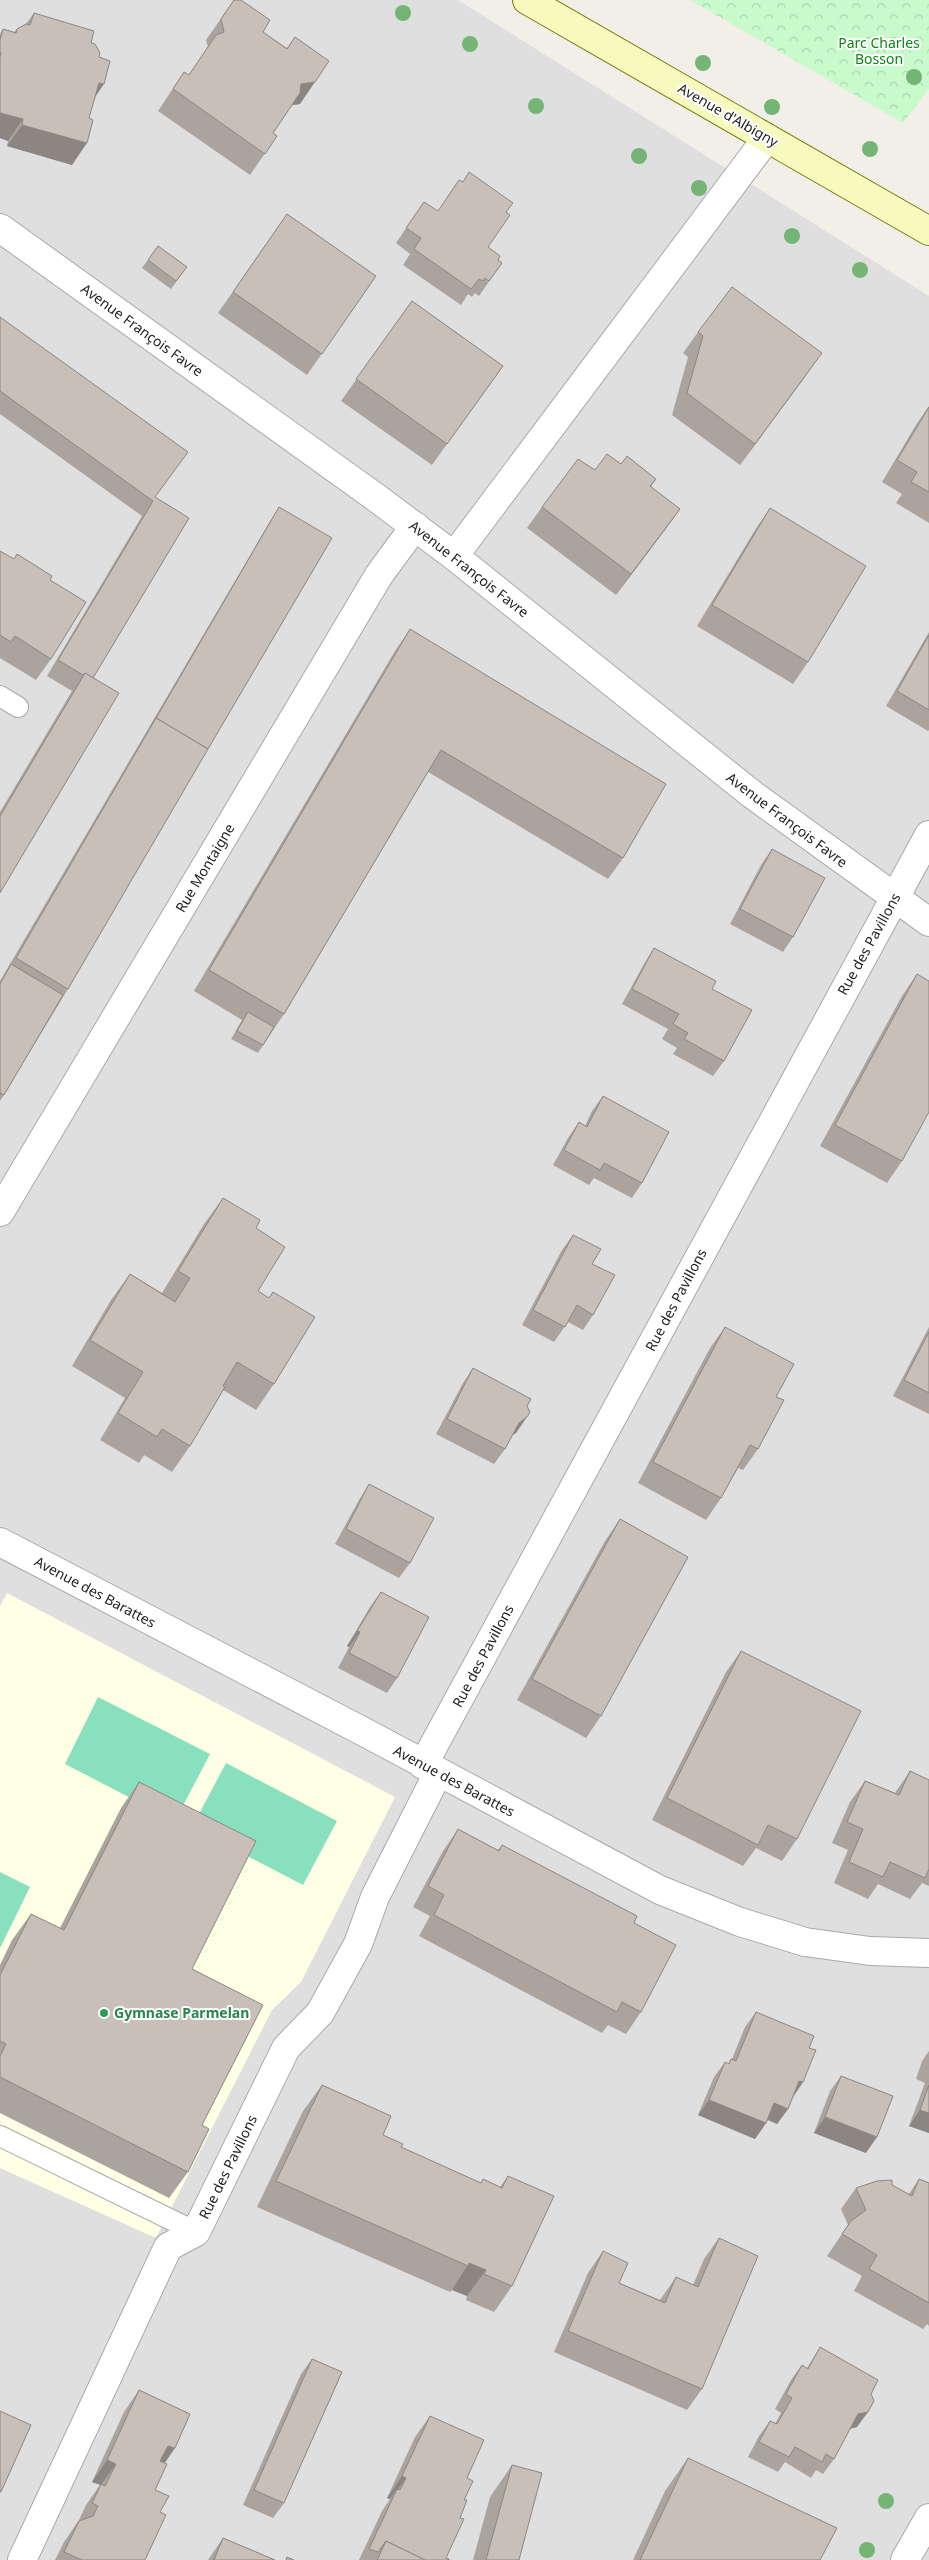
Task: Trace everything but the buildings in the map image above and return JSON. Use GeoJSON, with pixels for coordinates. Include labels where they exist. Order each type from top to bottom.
{"type":"FeatureCollection","features":[{"type":"Feature","properties":{"kind":"main road","name":"Avenue d'Albigny"},"geometry":{"type":"LineString","coordinates":[[527,0],[929,231]]}},
{"type":"Feature","properties":{"kind":"street"},"geometry":{"type":"LineString","coordinates":[[454,556],[767,138]]}},
{"type":"Feature","properties":{"kind":"street","name":"Avenue François Favre"},"geometry":{"type":"LineString","coordinates":[[0,228],[415,526],[753,795],[929,922]]}},
{"type":"Feature","properties":{"kind":"street","name":"Rue Montaigne"},"geometry":{"type":"LineString","coordinates":[[0,1212],[379,575],[415,526]]}},
{"type":"Feature","properties":{"kind":"street","name":"Rue des Pavillons"},"geometry":{"type":"LineString","coordinates":[[22,2560],[168,2247],[196,2232],[286,2048],[320,2013],[358,1944],[375,1897],[431,1769],[929,835]]}},
{"type":"Feature","properties":{"kind":"street","name":"Avenue des Barattes"},"geometry":{"type":"LineString","coordinates":[[0,1542],[660,1890],[740,1922],[805,1942],[834,1948],[929,1953]]}},
{"type":"Feature","properties":{"kind":"street"},"geometry":{"type":"LineString","coordinates":[[905,2560],[929,2518]]}},
{"type":"Feature","properties":{"kind":"lane"},"geometry":{"type":"LineString","coordinates":[[0,696],[18,707]]}},
{"type":"Feature","properties":{"kind":"lane"},"geometry":{"type":"LineString","coordinates":[[0,2136],[196,2232]]}},
{"type":"Feature","properties":{"kind":"shaded area"},"geometry":{"type":"Polygon","coordinates":[[[0,0],[458,0],[929,296],[929,2560],[0,2560],[0,0]]]}},
{"type":"Feature","properties":{"kind":"shaded area","name":"Gymnase Parmelan"},"geometry":{"type":"Polygon","coordinates":[[[7,1593],[395,1797],[301,1982],[272,2010],[156,2238],[0,2168],[0,1606],[7,1593]]]}},
{"type":"Feature","properties":{"kind":"green space","name":"Parc Charles Bosson"},"geometry":{"type":"Polygon","coordinates":[[[690,0],[929,0],[929,89],[903,123],[690,0]]]}},
{"type":"Feature","properties":{"kind":"green space"},"geometry":{"type":"Polygon","coordinates":[[[98,1697],[210,1754],[175,1821],[65,1764],[98,1697]]]}},
{"type":"Feature","properties":{"kind":"green space"},"geometry":{"type":"Polygon","coordinates":[[[226,1763],[337,1821],[303,1885],[192,1827],[226,1763]]]}},
{"type":"Feature","properties":{"kind":"green space"},"geometry":{"type":"Polygon","coordinates":[[[0,1872],[30,1887],[0,1948],[0,1872]]]}},
{"type":"Feature","properties":{"kind":"place","name":"Gymnase Parmelan"},"geometry":{"type":"Point","coordinates":[104,2013]}}]}
